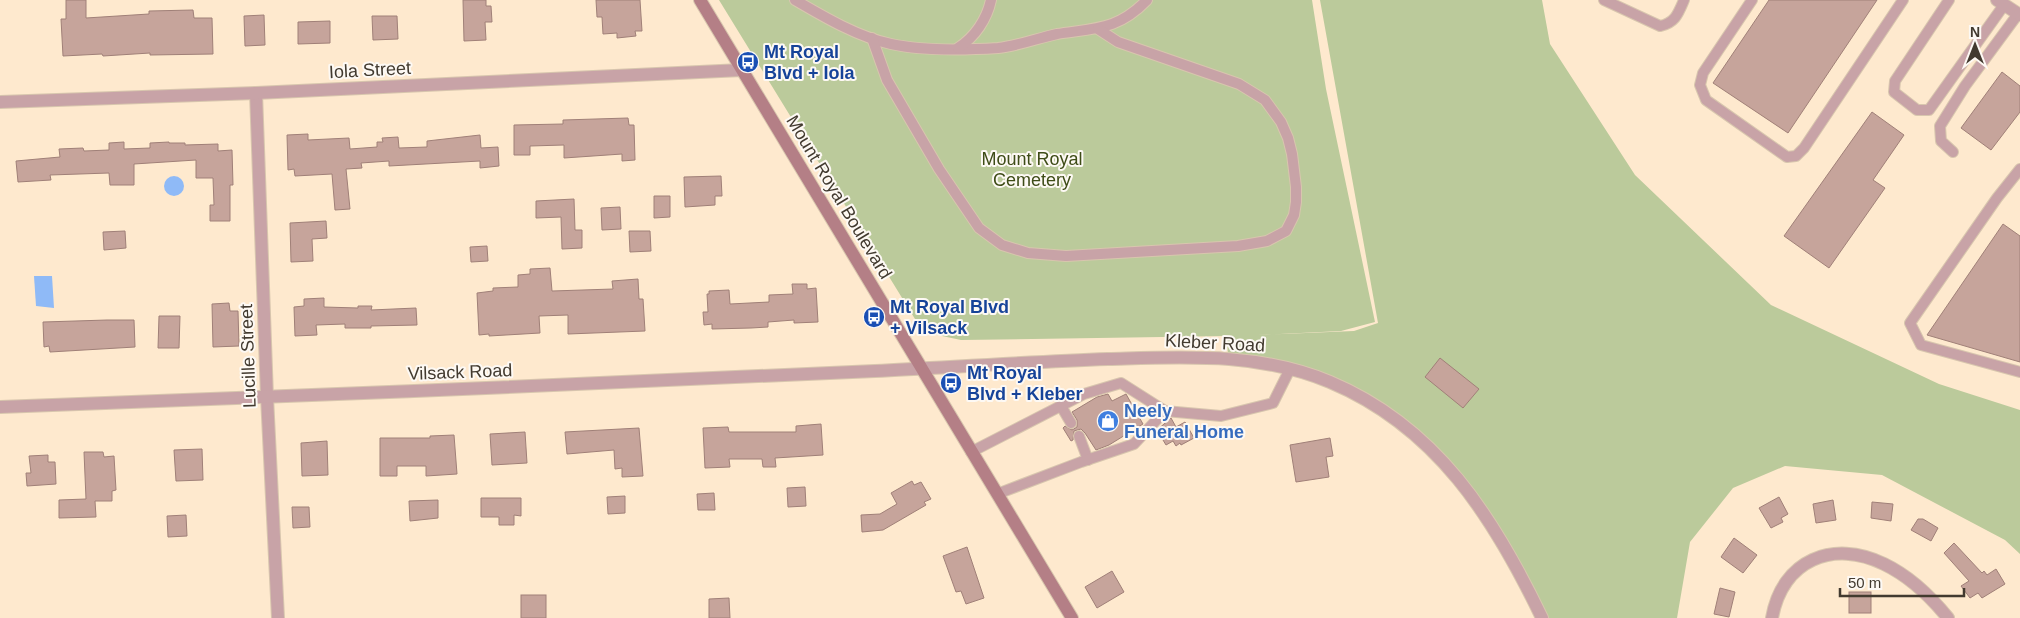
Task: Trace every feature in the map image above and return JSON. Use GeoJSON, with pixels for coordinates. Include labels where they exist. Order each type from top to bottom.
{"type":"FeatureCollection","features":[{"type":"Feature","properties":{"kind":"main road","name":"Mount Royal Boulevard"},"geometry":{"type":"LineString","coordinates":[[700,0],[1072,618]]}},
{"type":"Feature","properties":{"kind":"street"},"geometry":{"type":"LineString","coordinates":[[2001,2],[2019,15]]}},
{"type":"Feature","properties":{"kind":"street","name":"Iola Street"},"geometry":{"type":"LineString","coordinates":[[0,102],[256,93],[742,70]]}},
{"type":"Feature","properties":{"kind":"street","name":"Lucille Street"},"geometry":{"type":"LineString","coordinates":[[256,93],[267,397],[278,618]]}},
{"type":"Feature","properties":{"kind":"street","name":"Kleber Road"},"geometry":{"type":"LineString","coordinates":[[921,368],[1200,357],[1249,360],[1290,368],[1331,383],[1357,395],[1391,416],[1429,447],[1445,463],[1484,511],[1513,560],[1542,618]]}},
{"type":"Feature","properties":{"kind":"street","name":"Vilsack Road"},"geometry":{"type":"LineString","coordinates":[[0,407],[921,368]]}},
{"type":"Feature","properties":{"kind":"street"},"geometry":{"type":"LineString","coordinates":[[1772,618],[1781,588],[1806,562],[1829,554],[1847,553],[1865,556],[1885,564],[1923,591],[1948,618]]}},
{"type":"Feature","properties":{"kind":"lane"},"geometry":{"type":"LineString","coordinates":[[795,0],[832,20],[872,38],[890,44],[932,49],[1000,48],[1057,34],[1098,29],[1123,20],[1133,14],[1147,0]]}},
{"type":"Feature","properties":{"kind":"lane"},"geometry":{"type":"LineString","coordinates":[[958,48],[967,42],[977,31],[989,9],[991,0]]}},
{"type":"Feature","properties":{"kind":"lane"},"geometry":{"type":"LineString","coordinates":[[1604,0],[1660,26],[1669,24],[1677,17],[1684,0]]}},
{"type":"Feature","properties":{"kind":"lane"},"geometry":{"type":"LineString","coordinates":[[1752,0],[1702,74],[1700,85],[1706,100],[1787,157],[1796,156],[1804,148],[1903,0]]}},
{"type":"Feature","properties":{"kind":"lane"},"geometry":{"type":"LineString","coordinates":[[1949,0],[1895,81],[1894,92],[1917,110],[1929,110],[2001,2]]}},
{"type":"Feature","properties":{"kind":"lane"},"geometry":{"type":"LineString","coordinates":[[1954,152],[1941,141],[1940,126],[1965,86],[2019,15]]}},
{"type":"Feature","properties":{"kind":"lane"},"geometry":{"type":"LineString","coordinates":[[872,38],[887,80],[939,169],[978,228],[1002,244],[1028,253],[1066,256],[1238,246],[1267,241],[1286,231],[1294,215],[1296,202],[1294,164],[1288,138],[1281,122],[1265,100],[1239,84],[1118,42],[1098,29]]}},
{"type":"Feature","properties":{"kind":"lane"},"geometry":{"type":"LineString","coordinates":[[2020,169],[1997,198],[1910,323],[1921,345],[2020,372]]}},
{"type":"Feature","properties":{"kind":"lane"},"geometry":{"type":"LineString","coordinates":[[971,452],[1084,394],[1121,383],[1165,411],[1222,416],[1274,403],[1290,368]]}},
{"type":"Feature","properties":{"kind":"lane"},"geometry":{"type":"LineString","coordinates":[[1060,406],[1072,423]]}},
{"type":"Feature","properties":{"kind":"lane"},"geometry":{"type":"LineString","coordinates":[[997,494],[1134,444],[1165,411]]}},
{"type":"Feature","properties":{"kind":"lane"},"geometry":{"type":"LineString","coordinates":[[1079,436],[1088,460]]}},
{"type":"Feature","properties":{"kind":"green space","name":"Mount Royal Cemetery"},"geometry":{"type":"Polygon","coordinates":[[[719,0],[1312,0],[1326,89],[1375,322],[1341,331],[1257,335],[1354,331],[1378,323],[1320,0],[1542,0],[1550,44],[1635,175],[1771,305],[1939,384],[2020,410],[2020,554],[2005,540],[1882,475],[1785,466],[1733,488],[1690,542],[1677,618],[1542,618],[1513,560],[1429,447],[1331,383],[1228,358],[1227,336],[961,340],[923,332],[719,0]]]}},
{"type":"Feature","properties":{"kind":"water"},"geometry":{"type":"Polygon","coordinates":[[[174,176],[181,179],[184,186],[181,193],[174,196],[167,193],[164,186],[167,179],[174,176]]]}},
{"type":"Feature","properties":{"kind":"water"},"geometry":{"type":"Polygon","coordinates":[[[34,276],[52,276],[54,308],[36,306],[34,276]]]}},
{"type":"Feature","properties":{"kind":"building"},"geometry":{"type":"Polygon","coordinates":[[[66,0],[86,0],[86,18],[149,14],[149,11],[193,10],[194,18],[212,18],[213,54],[150,55],[150,53],[63,56],[61,19],[66,19],[66,0]]]}},
{"type":"Feature","properties":{"kind":"building"},"geometry":{"type":"Polygon","coordinates":[[[463,0],[486,0],[486,6],[491,6],[492,22],[485,22],[486,40],[464,41],[463,0]]]}},
{"type":"Feature","properties":{"kind":"building"},"geometry":{"type":"Polygon","coordinates":[[[596,0],[640,0],[642,31],[635,31],[636,36],[617,38],[617,33],[603,34],[602,17],[597,17],[596,0]]]}},
{"type":"Feature","properties":{"kind":"building"},"geometry":{"type":"Polygon","coordinates":[[[1769,0],[1877,0],[1788,133],[1713,83],[1769,0]]]}},
{"type":"Feature","properties":{"kind":"building"},"geometry":{"type":"Polygon","coordinates":[[[264,15],[265,45],[245,46],[244,16],[264,15]]]}},
{"type":"Feature","properties":{"kind":"building"},"geometry":{"type":"Polygon","coordinates":[[[372,16],[397,16],[398,39],[373,40],[372,16]]]}},
{"type":"Feature","properties":{"kind":"building"},"geometry":{"type":"Polygon","coordinates":[[[330,21],[330,43],[298,44],[298,22],[330,21]]]}},
{"type":"Feature","properties":{"kind":"building"},"geometry":{"type":"Polygon","coordinates":[[[2002,72],[2020,86],[2020,112],[1991,150],[1961,128],[2002,72]]]}},
{"type":"Feature","properties":{"kind":"building"},"geometry":{"type":"Polygon","coordinates":[[[1872,112],[1904,135],[1873,180],[1885,188],[1829,268],[1784,236],[1872,112]]]}},
{"type":"Feature","properties":{"kind":"building"},"geometry":{"type":"Polygon","coordinates":[[[628,118],[629,125],[634,125],[635,160],[622,161],[622,154],[564,158],[564,145],[530,146],[530,155],[514,155],[514,125],[563,124],[563,120],[628,118]]]}},
{"type":"Feature","properties":{"kind":"building"},"geometry":{"type":"Polygon","coordinates":[[[308,134],[308,140],[349,138],[350,149],[377,147],[377,142],[383,142],[382,138],[398,137],[399,148],[427,147],[427,141],[480,135],[481,148],[498,147],[499,166],[480,168],[480,161],[389,166],[389,161],[361,163],[362,168],[346,169],[350,209],[335,210],[332,174],[295,176],[294,169],[288,170],[287,135],[308,134]]]}},
{"type":"Feature","properties":{"kind":"building"},"geometry":{"type":"Polygon","coordinates":[[[124,142],[124,149],[150,148],[150,143],[169,142],[185,143],[185,145],[218,144],[218,151],[232,150],[233,185],[230,185],[230,221],[210,221],[210,205],[214,205],[213,178],[196,178],[196,160],[134,164],[134,185],[110,185],[109,173],[50,175],[51,180],[18,182],[16,161],[60,157],[59,149],[109,150],[109,143],[124,142]]]}},
{"type":"Feature","properties":{"kind":"building"},"geometry":{"type":"Polygon","coordinates":[[[721,176],[722,196],[715,196],[715,205],[685,207],[684,177],[721,176]]]}},
{"type":"Feature","properties":{"kind":"building"},"geometry":{"type":"Polygon","coordinates":[[[654,196],[670,196],[670,217],[654,218],[654,196]]]}},
{"type":"Feature","properties":{"kind":"building"},"geometry":{"type":"Polygon","coordinates":[[[574,199],[575,230],[582,230],[582,248],[562,249],[561,217],[536,218],[536,201],[574,199]]]}},
{"type":"Feature","properties":{"kind":"building"},"geometry":{"type":"Polygon","coordinates":[[[620,207],[621,229],[602,230],[601,208],[620,207]]]}},
{"type":"Feature","properties":{"kind":"building"},"geometry":{"type":"Polygon","coordinates":[[[326,221],[327,238],[312,239],[313,261],[291,262],[290,223],[326,221]]]}},
{"type":"Feature","properties":{"kind":"building"},"geometry":{"type":"Polygon","coordinates":[[[2003,224],[2020,236],[2020,362],[1927,335],[2003,224]]]}},
{"type":"Feature","properties":{"kind":"building"},"geometry":{"type":"Polygon","coordinates":[[[125,231],[126,248],[104,250],[103,232],[125,231]]]}},
{"type":"Feature","properties":{"kind":"building"},"geometry":{"type":"Polygon","coordinates":[[[629,231],[650,231],[651,251],[630,252],[629,231]]]}},
{"type":"Feature","properties":{"kind":"building"},"geometry":{"type":"Polygon","coordinates":[[[487,246],[488,261],[471,262],[470,247],[487,246]]]}},
{"type":"Feature","properties":{"kind":"building"},"geometry":{"type":"Polygon","coordinates":[[[550,268],[552,291],[613,289],[612,281],[638,279],[639,299],[643,299],[645,331],[568,334],[568,315],[539,316],[540,333],[479,335],[477,293],[493,291],[493,288],[518,287],[518,275],[530,274],[530,269],[550,268]]]}},
{"type":"Feature","properties":{"kind":"building"},"geometry":{"type":"Polygon","coordinates":[[[792,284],[807,284],[807,289],[816,288],[818,322],[794,323],[794,320],[768,322],[768,327],[751,328],[712,329],[712,324],[704,325],[703,312],[708,312],[707,294],[709,294],[709,291],[729,290],[730,304],[769,302],[769,295],[793,294],[792,284]]]}},
{"type":"Feature","properties":{"kind":"building"},"geometry":{"type":"Polygon","coordinates":[[[324,298],[324,307],[358,308],[358,306],[372,306],[371,310],[416,308],[417,325],[345,328],[345,324],[316,325],[317,335],[295,336],[294,307],[304,306],[304,299],[324,298]]]}},
{"type":"Feature","properties":{"kind":"building"},"geometry":{"type":"Polygon","coordinates":[[[229,303],[230,311],[238,311],[239,346],[213,347],[212,304],[229,303]]]}},
{"type":"Feature","properties":{"kind":"building"},"geometry":{"type":"Polygon","coordinates":[[[159,316],[180,316],[179,348],[158,348],[159,316]]]}},
{"type":"Feature","properties":{"kind":"building"},"geometry":{"type":"Polygon","coordinates":[[[134,320],[135,347],[50,352],[49,346],[44,347],[43,322],[134,320]]]}},
{"type":"Feature","properties":{"kind":"building"},"geometry":{"type":"Polygon","coordinates":[[[1440,358],[1479,389],[1463,408],[1425,377],[1440,358]]]}},
{"type":"Feature","properties":{"kind":"building","name":"Neely Funeral Home"},"geometry":{"type":"Polygon","coordinates":[[[1108,394],[1112,401],[1126,394],[1143,424],[1109,445],[1096,450],[1081,429],[1074,431],[1073,440],[1071,441],[1063,428],[1065,426],[1072,430],[1077,427],[1077,420],[1072,412],[1097,397],[1108,394]]]}},
{"type":"Feature","properties":{"kind":"building"},"geometry":{"type":"Polygon","coordinates":[[[1171,418],[1176,427],[1185,422],[1194,438],[1181,445],[1180,443],[1176,446],[1173,441],[1166,445],[1157,430],[1171,418]]]}},
{"type":"Feature","properties":{"kind":"building"},"geometry":{"type":"Polygon","coordinates":[[[821,424],[823,455],[775,458],[776,467],[763,467],[762,459],[729,459],[730,467],[705,468],[703,428],[728,427],[729,432],[796,432],[796,426],[821,424]]]}},
{"type":"Feature","properties":{"kind":"building"},"geometry":{"type":"Polygon","coordinates":[[[639,428],[643,476],[622,477],[622,468],[615,469],[614,450],[567,454],[565,432],[639,428]]]}},
{"type":"Feature","properties":{"kind":"building"},"geometry":{"type":"Polygon","coordinates":[[[525,432],[527,463],[492,465],[490,434],[525,432]]]}},
{"type":"Feature","properties":{"kind":"building"},"geometry":{"type":"Polygon","coordinates":[[[454,435],[457,474],[426,476],[426,466],[397,466],[397,476],[380,476],[380,438],[430,438],[430,436],[454,435]]]}},
{"type":"Feature","properties":{"kind":"building"},"geometry":{"type":"Polygon","coordinates":[[[1330,438],[1333,456],[1326,457],[1329,477],[1296,482],[1290,445],[1330,438]]]}},
{"type":"Feature","properties":{"kind":"building"},"geometry":{"type":"Polygon","coordinates":[[[327,441],[328,475],[302,476],[301,443],[327,441]]]}},
{"type":"Feature","properties":{"kind":"building"},"geometry":{"type":"Polygon","coordinates":[[[202,449],[203,480],[176,481],[174,450],[202,449]]]}},
{"type":"Feature","properties":{"kind":"building"},"geometry":{"type":"Polygon","coordinates":[[[84,452],[103,452],[104,457],[114,456],[116,490],[112,491],[112,501],[95,501],[96,517],[59,518],[59,500],[86,499],[84,452]]]}},
{"type":"Feature","properties":{"kind":"building"},"geometry":{"type":"Polygon","coordinates":[[[48,455],[48,462],[55,462],[56,484],[27,486],[26,473],[31,473],[29,456],[48,455]]]}},
{"type":"Feature","properties":{"kind":"building"},"geometry":{"type":"Polygon","coordinates":[[[912,481],[914,485],[921,482],[931,499],[924,502],[926,505],[883,530],[862,532],[861,515],[880,514],[897,504],[891,493],[912,481]]]}},
{"type":"Feature","properties":{"kind":"building"},"geometry":{"type":"Polygon","coordinates":[[[805,487],[806,506],[788,507],[787,488],[805,487]]]}},
{"type":"Feature","properties":{"kind":"building"},"geometry":{"type":"Polygon","coordinates":[[[714,493],[715,510],[698,510],[697,494],[714,493]]]}},
{"type":"Feature","properties":{"kind":"building"},"geometry":{"type":"Polygon","coordinates":[[[625,496],[625,513],[608,514],[607,497],[625,496]]]}},
{"type":"Feature","properties":{"kind":"building"},"geometry":{"type":"Polygon","coordinates":[[[1779,497],[1788,514],[1781,518],[1783,522],[1771,528],[1759,508],[1779,497]]]}},
{"type":"Feature","properties":{"kind":"building"},"geometry":{"type":"Polygon","coordinates":[[[481,498],[521,498],[521,516],[514,515],[514,525],[499,525],[499,517],[481,517],[481,498]]]}},
{"type":"Feature","properties":{"kind":"building"},"geometry":{"type":"Polygon","coordinates":[[[438,500],[438,518],[410,521],[409,501],[438,500]]]}},
{"type":"Feature","properties":{"kind":"building"},"geometry":{"type":"Polygon","coordinates":[[[1833,500],[1836,520],[1816,523],[1813,504],[1833,500]]]}},
{"type":"Feature","properties":{"kind":"building"},"geometry":{"type":"Polygon","coordinates":[[[1872,502],[1893,504],[1891,521],[1871,518],[1872,502]]]}},
{"type":"Feature","properties":{"kind":"building"},"geometry":{"type":"Polygon","coordinates":[[[292,507],[309,507],[310,527],[293,528],[292,507]]]}},
{"type":"Feature","properties":{"kind":"building"},"geometry":{"type":"Polygon","coordinates":[[[186,515],[187,536],[168,537],[167,516],[186,515]]]}},
{"type":"Feature","properties":{"kind":"building"},"geometry":{"type":"Polygon","coordinates":[[[1918,519],[1923,519],[1938,528],[1931,541],[1911,530],[1918,519]]]}},
{"type":"Feature","properties":{"kind":"building"},"geometry":{"type":"Polygon","coordinates":[[[1734,538],[1757,555],[1743,573],[1721,557],[1734,538]]]}},
{"type":"Feature","properties":{"kind":"building"},"geometry":{"type":"Polygon","coordinates":[[[1954,543],[1982,573],[1984,571],[1987,575],[1996,569],[2005,584],[1982,598],[1978,593],[1970,598],[1961,586],[1969,581],[1944,553],[1954,543]]]}},
{"type":"Feature","properties":{"kind":"building"},"geometry":{"type":"Polygon","coordinates":[[[967,547],[984,598],[966,604],[961,591],[956,592],[943,556],[967,547]]]}},
{"type":"Feature","properties":{"kind":"building"},"geometry":{"type":"Polygon","coordinates":[[[1112,571],[1124,592],[1097,608],[1085,587],[1112,571]]]}},
{"type":"Feature","properties":{"kind":"building"},"geometry":{"type":"Polygon","coordinates":[[[1720,588],[1735,592],[1729,617],[1714,614],[1720,588]]]}},
{"type":"Feature","properties":{"kind":"building"},"geometry":{"type":"Polygon","coordinates":[[[1849,592],[1871,592],[1871,613],[1849,613],[1849,592]]]}},
{"type":"Feature","properties":{"kind":"building"},"geometry":{"type":"Polygon","coordinates":[[[521,595],[546,595],[546,618],[521,618],[521,595]]]}},
{"type":"Feature","properties":{"kind":"building"},"geometry":{"type":"Polygon","coordinates":[[[729,598],[730,618],[709,618],[709,599],[729,598]]]}},
{"type":"Feature","properties":{"kind":"place","name":"Mt Royal Blvd + Iola"},"geometry":{"type":"Point","coordinates":[748,62]}},
{"type":"Feature","properties":{"kind":"place","name":"Mt Royal Blvd + Vilsack"},"geometry":{"type":"Point","coordinates":[874,317]}},
{"type":"Feature","properties":{"kind":"place","name":"Mt Royal Blvd + Kleber"},"geometry":{"type":"Point","coordinates":[951,383]}},
{"type":"Feature","properties":{"kind":"place","name":"Neely Funeral Home"},"geometry":{"type":"Point","coordinates":[1108,421]}}]}
